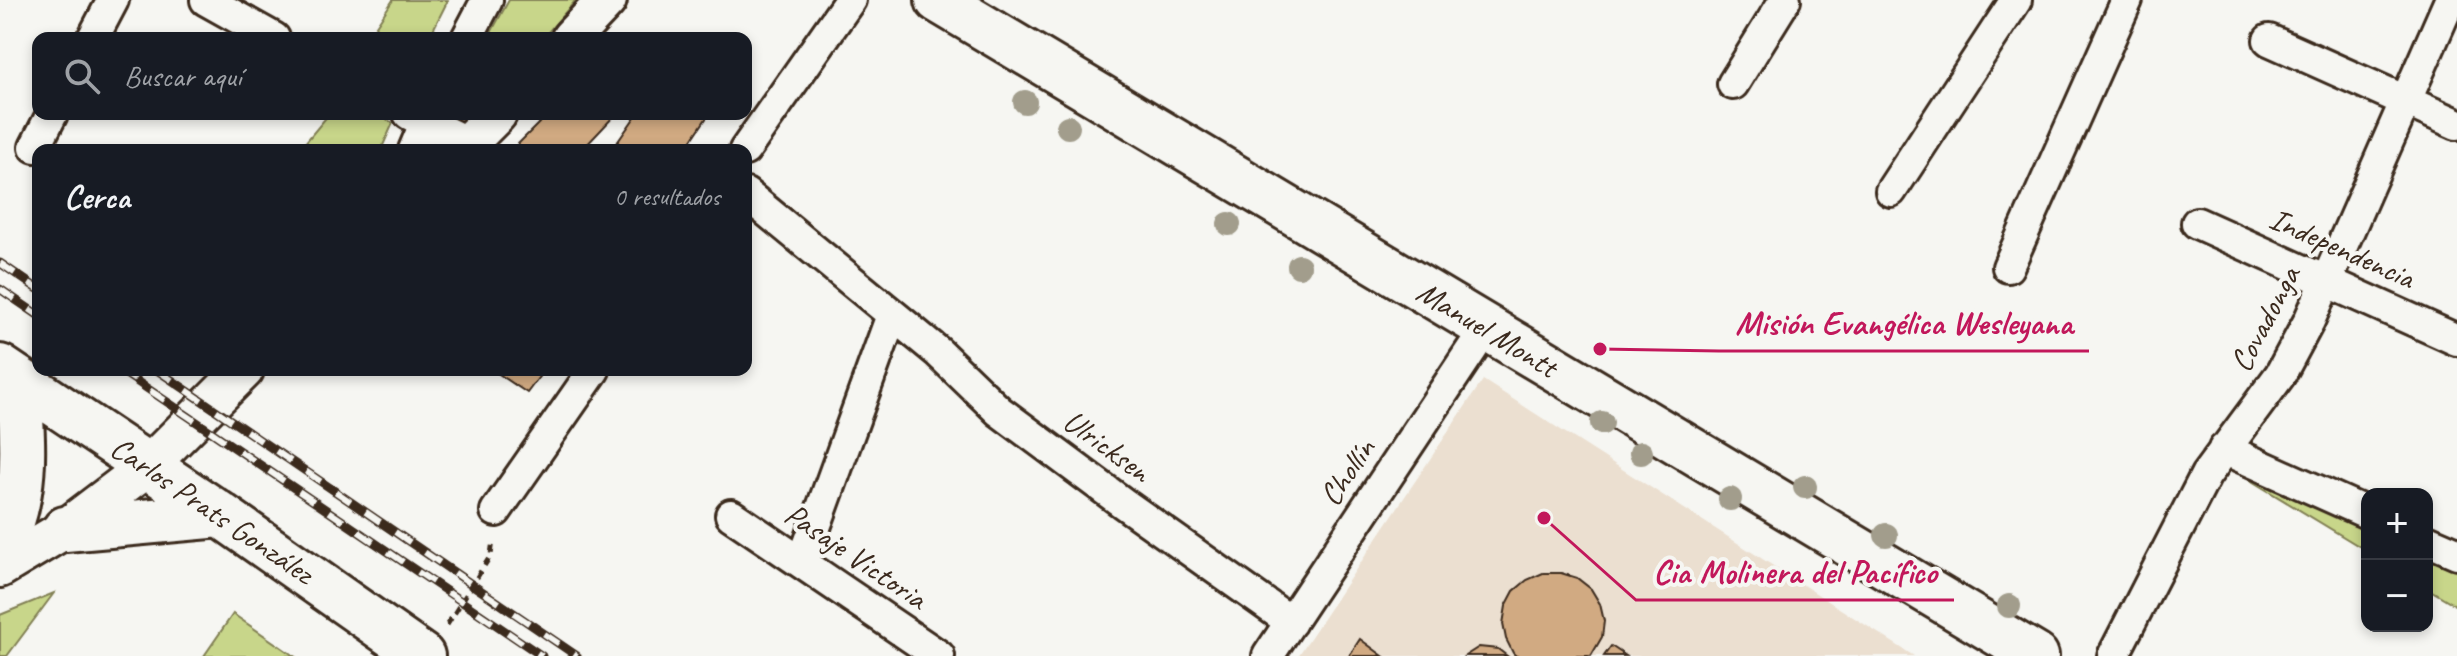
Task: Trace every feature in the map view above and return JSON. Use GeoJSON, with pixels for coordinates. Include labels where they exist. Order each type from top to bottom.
{"type":"FeatureCollection","features":[{"type":"Feature","properties":{"kind":"main road","name":"Manuel Montt"},"geometry":{"type":"LineString","coordinates":[[938,0],[2036,656]]}},
{"type":"Feature","properties":{"kind":"main road","name":"Carlos Prats González"},"geometry":{"type":"LineString","coordinates":[[9,373],[221,515],[414,651]]}},
{"type":"Feature","properties":{"kind":"main road"},"geometry":{"type":"LineString","coordinates":[[0,553],[12,525],[23,471],[23,442],[9,373]]}},
{"type":"Feature","properties":{"kind":"main road"},"geometry":{"type":"LineString","coordinates":[[65,529],[221,515]]}},
{"type":"Feature","properties":{"kind":"street"},"geometry":{"type":"LineString","coordinates":[[96,32],[113,0]]}},
{"type":"Feature","properties":{"kind":"street"},"geometry":{"type":"LineString","coordinates":[[206,0],[263,32]]}},
{"type":"Feature","properties":{"kind":"street"},"geometry":{"type":"LineString","coordinates":[[470,32],[487,0]]}},
{"type":"Feature","properties":{"kind":"street"},"geometry":{"type":"LineString","coordinates":[[577,32],[607,0]]}},
{"type":"Feature","properties":{"kind":"street"},"geometry":{"type":"LineString","coordinates":[[749,144],[850,0]]}},
{"type":"Feature","properties":{"kind":"street"},"geometry":{"type":"LineString","coordinates":[[1733,84],[1785,0]]}},
{"type":"Feature","properties":{"kind":"street"},"geometry":{"type":"LineString","coordinates":[[1891,191],[2016,0]]}},
{"type":"Feature","properties":{"kind":"street"},"geometry":{"type":"LineString","coordinates":[[2008,267],[2127,0]]}},
{"type":"Feature","properties":{"kind":"street","name":"Covadonga"},"geometry":{"type":"LineString","coordinates":[[2113,656],[2193,499],[2224,449],[2280,375],[2309,321],[2450,0]]}},
{"type":"Feature","properties":{"kind":"street"},"geometry":{"type":"LineString","coordinates":[[2269,40],[2457,124]]}},
{"type":"Feature","properties":{"kind":"street"},"geometry":{"type":"LineString","coordinates":[[37,144],[49,120]]}},
{"type":"Feature","properties":{"kind":"street"},"geometry":{"type":"LineString","coordinates":[[466,144],[491,120]]}},
{"type":"Feature","properties":{"kind":"street"},"geometry":{"type":"LineString","coordinates":[[419,125],[460,144]]}},
{"type":"Feature","properties":{"kind":"street","name":"Ulricksen"},"geometry":{"type":"LineString","coordinates":[[752,199],[938,352],[999,411],[1291,622]]}},
{"type":"Feature","properties":{"kind":"street","name":"Independencia"},"geometry":{"type":"LineString","coordinates":[[2197,223],[2457,340]]}},
{"type":"Feature","properties":{"kind":"street"},"geometry":{"type":"LineString","coordinates":[[802,563],[892,315]]}},
{"type":"Feature","properties":{"kind":"street","name":"Chollín"},"geometry":{"type":"LineString","coordinates":[[1268,656],[1486,328]]}},
{"type":"Feature","properties":{"kind":"street"},"geometry":{"type":"LineString","coordinates":[[0,568],[65,529],[148,466],[238,376]]}},
{"type":"Feature","properties":{"kind":"street"},"geometry":{"type":"LineString","coordinates":[[496,511],[590,376]]}},
{"type":"Feature","properties":{"kind":"street"},"geometry":{"type":"LineString","coordinates":[[2224,449],[2361,510]]}},
{"type":"Feature","properties":{"kind":"street","name":"Pasaje Victoria"},"geometry":{"type":"LineString","coordinates":[[731,515],[939,656]]}},
{"type":"Feature","properties":{"kind":"street"},"geometry":{"type":"LineString","coordinates":[[2433,543],[2457,553]]}},
{"type":"Feature","properties":{"kind":"path"},"geometry":{"type":"LineString","coordinates":[[414,651],[422,621],[441,634],[491,555],[496,511]]}},
{"type":"Feature","properties":{"kind":"shaded area"},"geometry":{"type":"Polygon","coordinates":[[[1483,380],[1914,656],[1298,656],[1483,380]]]}},
{"type":"Feature","properties":{"kind":"green space"},"geometry":{"type":"Polygon","coordinates":[[[393,0],[448,0],[432,32],[372,32],[393,0]]]}},
{"type":"Feature","properties":{"kind":"green space"},"geometry":{"type":"Polygon","coordinates":[[[509,0],[576,0],[548,32],[491,32],[509,0]]]}},
{"type":"Feature","properties":{"kind":"green space"},"geometry":{"type":"Polygon","coordinates":[[[324,120],[388,120],[393,123],[384,144],[304,144],[324,120]]]}},
{"type":"Feature","properties":{"kind":"green space"},"geometry":{"type":"Polygon","coordinates":[[[2251,470],[2361,522],[2361,547],[2250,480],[2251,470]]]}},
{"type":"Feature","properties":{"kind":"green space"},"geometry":{"type":"Polygon","coordinates":[[[2433,556],[2457,567],[2457,606],[2433,592],[2433,556]]]}},
{"type":"Feature","properties":{"kind":"green space"},"geometry":{"type":"Polygon","coordinates":[[[54,593],[7,656],[0,656],[0,615],[54,593]]]}},
{"type":"Feature","properties":{"kind":"green space"},"geometry":{"type":"Polygon","coordinates":[[[233,614],[294,656],[204,656],[233,614]]]}},
{"type":"Feature","properties":{"kind":"building"},"geometry":{"type":"Polygon","coordinates":[[[542,120],[610,120],[588,144],[518,144],[542,120]]]}},
{"type":"Feature","properties":{"kind":"building"},"geometry":{"type":"Polygon","coordinates":[[[633,120],[705,120],[689,144],[616,144],[633,120]]]}},
{"type":"Feature","properties":{"kind":"building"},"geometry":{"type":"Polygon","coordinates":[[[502,376],[540,376],[527,393],[502,376]]]}},
{"type":"Feature","properties":{"kind":"building"},"geometry":{"type":"Polygon","coordinates":[[[1543,573],[1561,573],[1577,578],[1591,589],[1600,604],[1604,621],[1602,637],[1591,656],[1516,656],[1513,653],[1503,624],[1506,606],[1514,591],[1527,580],[1543,573]]]}},
{"type":"Feature","properties":{"kind":"building"},"geometry":{"type":"Polygon","coordinates":[[[1360,639],[1383,656],[1349,656],[1360,639]]]}},
{"type":"Feature","properties":{"kind":"building"},"geometry":{"type":"Polygon","coordinates":[[[1611,646],[1626,656],[1604,656],[1611,646]]]}},
{"type":"Feature","properties":{"kind":"building"},"geometry":{"type":"Polygon","coordinates":[[[1479,647],[1498,649],[1507,656],[1465,656],[1479,647]]]}},
{"type":"Feature","properties":{"kind":"railway"},"geometry":{"type":"LineString","coordinates":[[0,263],[32,285]]}},
{"type":"Feature","properties":{"kind":"railway"},"geometry":{"type":"LineString","coordinates":[[0,289],[32,311]]}},
{"type":"Feature","properties":{"kind":"railway"},"geometry":{"type":"LineString","coordinates":[[129,376],[542,656]]}},
{"type":"Feature","properties":{"kind":"railway"},"geometry":{"type":"LineString","coordinates":[[166,376],[577,656]]}},
{"type":"Feature","properties":{"kind":"place","name":"Misión Evangélica Wesleyana"},"geometry":{"type":"Point","coordinates":[1600,349]}},
{"type":"Feature","properties":{"kind":"place","name":"Cia Molinera del Pacífico"},"geometry":{"type":"Point","coordinates":[1544,518]}}]}
